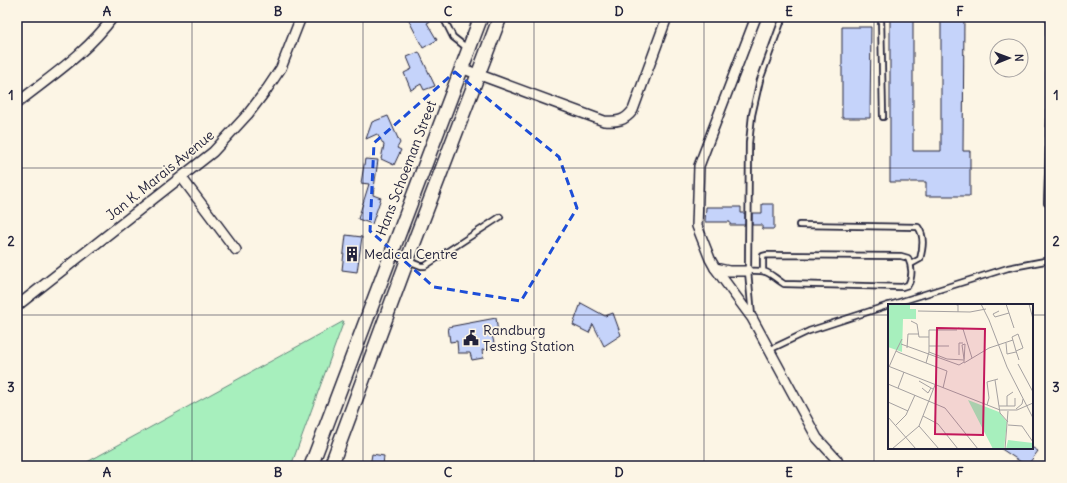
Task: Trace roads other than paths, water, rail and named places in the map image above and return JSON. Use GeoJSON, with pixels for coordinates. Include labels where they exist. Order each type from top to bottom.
{"type":"FeatureCollection","features":[{"type":"Feature","properties":{"kind":"main road","name":"Hans Schoeman Street"},"geometry":{"type":"LineString","coordinates":[[311,466],[481,17]]}},
{"type":"Feature","properties":{"kind":"main road"},"geometry":{"type":"LineString","coordinates":[[331,466],[500,17]]}},
{"type":"Feature","properties":{"kind":"street"},"geometry":{"type":"LineString","coordinates":[[17,103],[87,46],[106,27],[113,17]]}},
{"type":"Feature","properties":{"kind":"street","name":"Jan K. Marais Avenue"},"geometry":{"type":"LineString","coordinates":[[17,306],[182,178],[213,152],[230,135],[267,89],[281,68],[301,17]]}},
{"type":"Feature","properties":{"kind":"street"},"geometry":{"type":"LineString","coordinates":[[461,68],[604,121],[615,122],[624,120],[633,110],[668,17]]}},
{"type":"Feature","properties":{"kind":"street"},"geometry":{"type":"LineString","coordinates":[[756,17],[700,166],[697,226],[715,268],[752,318],[818,438],[838,463],[847,466]]}},
{"type":"Feature","properties":{"kind":"street"},"geometry":{"type":"LineString","coordinates":[[182,178],[236,250]]}},
{"type":"Feature","properties":{"kind":"street"},"geometry":{"type":"LineString","coordinates":[[715,268],[729,271],[748,271]]}},
{"type":"Feature","properties":{"kind":"lane"},"geometry":{"type":"LineString","coordinates":[[443,17],[453,37],[468,49]]}},
{"type":"Feature","properties":{"kind":"lane"},"geometry":{"type":"LineString","coordinates":[[752,318],[748,271],[750,143],[752,115],[760,80],[783,17]]}},
{"type":"Feature","properties":{"kind":"lane"},"geometry":{"type":"LineString","coordinates":[[881,17],[883,117]]}},
{"type":"Feature","properties":{"kind":"lane"},"geometry":{"type":"LineString","coordinates":[[1047,203],[1050,117],[1049,17]]}},
{"type":"Feature","properties":{"kind":"lane"},"geometry":{"type":"LineString","coordinates":[[391,254],[421,266],[428,264],[500,218]]}},
{"type":"Feature","properties":{"kind":"lane"},"geometry":{"type":"LineString","coordinates":[[799,225],[918,227],[922,232],[920,259],[911,264]]}},
{"type":"Feature","properties":{"kind":"lane"},"geometry":{"type":"LineString","coordinates":[[748,271],[763,271],[772,274],[784,284],[902,287],[908,285],[910,281],[911,264],[908,258],[901,256],[767,255],[763,256],[763,271]]}},
{"type":"Feature","properties":{"kind":"lane"},"geometry":{"type":"LineString","coordinates":[[893,304],[1008,268],[1050,260]]}},
{"type":"Feature","properties":{"kind":"lane"},"geometry":{"type":"LineString","coordinates":[[769,350],[810,331],[888,306]]}},
{"type":"Feature","properties":{"kind":"place","name":"Medical Centre"},"geometry":{"type":"Point","coordinates":[352,254]}},
{"type":"Feature","properties":{"kind":"place","name":"Randburg Testing Station"},"geometry":{"type":"Point","coordinates":[471,338]}}]}
